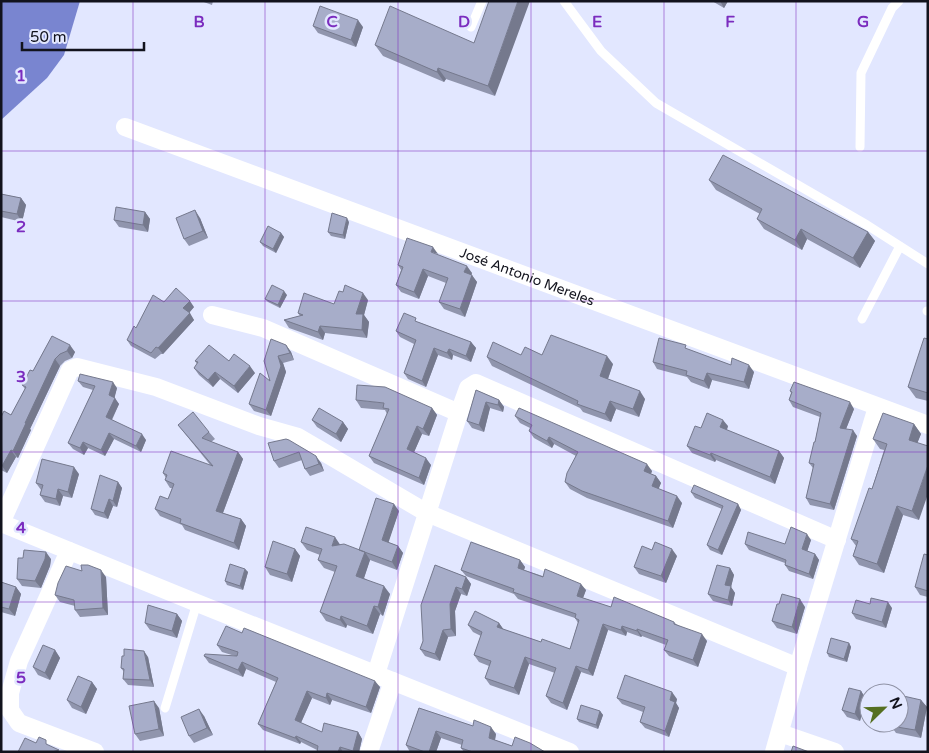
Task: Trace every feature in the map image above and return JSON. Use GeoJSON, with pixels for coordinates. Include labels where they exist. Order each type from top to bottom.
{"type":"FeatureCollection","features":[{"type":"Feature","properties":{"kind":"street","name":"José Antonio Mereles"},"geometry":{"type":"LineString","coordinates":[[126,127],[928,425]]}},
{"type":"Feature","properties":{"kind":"street"},"geometry":{"type":"LineString","coordinates":[[212,315],[263,328],[459,412]]}},
{"type":"Feature","properties":{"kind":"street"},"geometry":{"type":"LineString","coordinates":[[570,752],[1,523],[70,370],[77,367],[156,387],[258,426],[298,437],[427,513],[798,667]]}},
{"type":"Feature","properties":{"kind":"street"},"geometry":{"type":"LineString","coordinates":[[376,674],[459,412],[468,388],[476,383],[837,540]]}},
{"type":"Feature","properties":{"kind":"street"},"geometry":{"type":"LineString","coordinates":[[774,752],[876,407]]}},
{"type":"Feature","properties":{"kind":"street"},"geometry":{"type":"LineString","coordinates":[[68,551],[20,661],[10,694],[10,710],[19,723],[96,752]]}},
{"type":"Feature","properties":{"kind":"street"},"geometry":{"type":"LineString","coordinates":[[369,752],[393,681]]}},
{"type":"Feature","properties":{"kind":"street"},"geometry":{"type":"LineString","coordinates":[[780,732],[835,752]]}},
{"type":"Feature","properties":{"kind":"lane"},"geometry":{"type":"LineString","coordinates":[[470,27],[482,1]]}},
{"type":"Feature","properties":{"kind":"lane"},"geometry":{"type":"LineString","coordinates":[[564,1],[601,50],[656,103],[867,225],[928,264]]}},
{"type":"Feature","properties":{"kind":"lane"},"geometry":{"type":"LineString","coordinates":[[860,147],[861,73],[892,8],[899,1]]}},
{"type":"Feature","properties":{"kind":"lane"},"geometry":{"type":"LineString","coordinates":[[862,319],[900,246]]}},
{"type":"Feature","properties":{"kind":"lane"},"geometry":{"type":"LineString","coordinates":[[165,708],[197,603]]}},
{"type":"Feature","properties":{"kind":"water"},"geometry":{"type":"Polygon","coordinates":[[[1,1],[80,1],[64,55],[47,78],[1,120],[1,1]]]}},
{"type":"Feature","properties":{"kind":"building"},"geometry":{"type":"Polygon","coordinates":[[[489,1],[518,1],[488,86],[438,68],[437,72],[375,45],[390,6],[474,43],[489,1]]]}},
{"type":"Feature","properties":{"kind":"building"},"geometry":{"type":"Polygon","coordinates":[[[320,6],[358,20],[351,40],[313,26],[320,6]]]}},
{"type":"Feature","properties":{"kind":"building"},"geometry":{"type":"Polygon","coordinates":[[[723,155],[868,232],[853,258],[801,229],[795,240],[757,219],[762,209],[709,180],[723,155]]]}},
{"type":"Feature","properties":{"kind":"building"},"geometry":{"type":"Polygon","coordinates":[[[1,194],[21,198],[17,214],[1,211],[1,194]]]}},
{"type":"Feature","properties":{"kind":"building"},"geometry":{"type":"Polygon","coordinates":[[[116,207],[145,212],[143,225],[114,220],[116,207]]]}},
{"type":"Feature","properties":{"kind":"building"},"geometry":{"type":"Polygon","coordinates":[[[195,210],[203,231],[184,239],[176,218],[195,210]]]}},
{"type":"Feature","properties":{"kind":"building"},"geometry":{"type":"Polygon","coordinates":[[[332,213],[347,218],[343,235],[328,232],[332,213]]]}},
{"type":"Feature","properties":{"kind":"building"},"geometry":{"type":"Polygon","coordinates":[[[268,226],[281,233],[273,249],[260,242],[268,226]]]}},
{"type":"Feature","properties":{"kind":"building"},"geometry":{"type":"Polygon","coordinates":[[[407,238],[433,247],[431,252],[467,266],[464,272],[472,275],[460,309],[439,302],[448,278],[423,269],[414,292],[396,285],[403,267],[398,265],[407,238]]]}},
{"type":"Feature","properties":{"kind":"building"},"geometry":{"type":"Polygon","coordinates":[[[272,285],[284,291],[278,305],[265,299],[272,285]]]}},
{"type":"Feature","properties":{"kind":"building"},"geometry":{"type":"Polygon","coordinates":[[[345,285],[363,293],[356,314],[363,314],[362,330],[320,326],[318,332],[284,320],[303,315],[298,313],[304,293],[334,304],[339,291],[343,292],[345,285]]]}},
{"type":"Feature","properties":{"kind":"building"},"geometry":{"type":"Polygon","coordinates":[[[176,288],[190,301],[183,308],[190,313],[158,348],[156,347],[151,353],[127,340],[134,326],[136,328],[153,295],[164,302],[176,288]]]}},
{"type":"Feature","properties":{"kind":"building"},"geometry":{"type":"Polygon","coordinates":[[[404,313],[416,318],[415,321],[471,342],[466,356],[449,349],[447,353],[434,348],[422,381],[404,373],[416,340],[396,331],[404,313]]]}},
{"type":"Feature","properties":{"kind":"building"},"geometry":{"type":"Polygon","coordinates":[[[551,335],[607,356],[600,376],[640,391],[633,409],[610,401],[605,414],[577,404],[578,401],[487,357],[493,342],[521,355],[525,347],[542,355],[551,335]]]}},
{"type":"Feature","properties":{"kind":"building"},"geometry":{"type":"Polygon","coordinates":[[[52,336],[70,345],[67,351],[55,359],[13,451],[11,450],[2,466],[1,417],[4,411],[11,415],[26,387],[22,385],[30,370],[33,371],[52,336]]]}},
{"type":"Feature","properties":{"kind":"building"},"geometry":{"type":"Polygon","coordinates":[[[659,338],[686,345],[685,348],[731,365],[732,358],[749,365],[744,382],[707,373],[704,381],[686,375],[687,371],[653,362],[659,338]]]}},
{"type":"Feature","properties":{"kind":"building"},"geometry":{"type":"Polygon","coordinates":[[[924,338],[928,339],[928,393],[908,387],[924,338]]]}},
{"type":"Feature","properties":{"kind":"building"},"geometry":{"type":"Polygon","coordinates":[[[271,339],[286,345],[290,353],[278,356],[281,366],[266,410],[249,404],[260,373],[270,381],[264,361],[271,339]]]}},
{"type":"Feature","properties":{"kind":"building"},"geometry":{"type":"Polygon","coordinates":[[[209,345],[229,361],[234,354],[250,366],[234,386],[215,372],[208,380],[194,368],[198,362],[195,361],[209,345]]]}},
{"type":"Feature","properties":{"kind":"building"},"geometry":{"type":"Polygon","coordinates":[[[80,374],[113,382],[109,395],[115,398],[106,417],[142,434],[136,446],[109,433],[101,450],[83,442],[80,448],[68,443],[95,386],[78,381],[80,374]]]}},
{"type":"Feature","properties":{"kind":"building"},"geometry":{"type":"Polygon","coordinates":[[[794,382],[850,402],[840,428],[853,430],[830,504],[806,498],[814,464],[809,463],[821,413],[789,400],[794,382]]]}},
{"type":"Feature","properties":{"kind":"building"},"geometry":{"type":"Polygon","coordinates":[[[357,385],[385,387],[432,408],[423,429],[417,426],[407,449],[426,458],[419,478],[369,456],[389,409],[383,408],[384,403],[356,400],[357,385]]]}},
{"type":"Feature","properties":{"kind":"building"},"geometry":{"type":"Polygon","coordinates":[[[476,390],[499,400],[498,405],[486,402],[479,425],[467,421],[476,390]]]}},
{"type":"Feature","properties":{"kind":"building"},"geometry":{"type":"Polygon","coordinates":[[[319,408],[343,422],[336,434],[312,420],[319,408]]]}},
{"type":"Feature","properties":{"kind":"building"},"geometry":{"type":"Polygon","coordinates":[[[519,408],[647,464],[644,471],[656,476],[652,486],[677,496],[668,521],[582,491],[565,482],[567,473],[578,452],[549,437],[547,441],[529,431],[532,425],[515,416],[519,408]]]}},
{"type":"Feature","properties":{"kind":"building"},"geometry":{"type":"Polygon","coordinates":[[[193,412],[209,432],[202,438],[238,452],[216,511],[241,519],[234,543],[180,523],[181,519],[155,509],[160,496],[168,499],[174,484],[165,480],[167,475],[163,473],[171,451],[213,466],[178,425],[193,412]]]}},
{"type":"Feature","properties":{"kind":"building"},"geometry":{"type":"Polygon","coordinates":[[[707,413],[723,420],[720,427],[779,451],[770,477],[711,453],[710,455],[687,446],[695,426],[701,428],[707,413]]]}},
{"type":"Feature","properties":{"kind":"building"},"geometry":{"type":"Polygon","coordinates":[[[883,413],[914,424],[909,440],[928,446],[928,465],[912,511],[897,506],[877,564],[853,556],[858,541],[851,539],[869,488],[872,489],[887,444],[873,439],[883,413]]]}},
{"type":"Feature","properties":{"kind":"building"},"geometry":{"type":"Polygon","coordinates":[[[286,439],[316,456],[319,464],[305,469],[299,452],[274,461],[268,443],[286,439]]]}},
{"type":"Feature","properties":{"kind":"building"},"geometry":{"type":"Polygon","coordinates":[[[42,459],[74,467],[68,492],[58,489],[56,499],[40,495],[43,485],[36,483],[42,459]]]}},
{"type":"Feature","properties":{"kind":"building"},"geometry":{"type":"Polygon","coordinates":[[[100,475],[118,482],[113,501],[109,499],[104,513],[91,509],[100,475]]]}},
{"type":"Feature","properties":{"kind":"building"},"geometry":{"type":"Polygon","coordinates":[[[694,485],[738,504],[718,550],[707,545],[723,506],[691,492],[694,485]]]}},
{"type":"Feature","properties":{"kind":"building"},"geometry":{"type":"Polygon","coordinates":[[[376,498],[394,504],[382,540],[398,546],[392,562],[359,550],[376,498]]]}},
{"type":"Feature","properties":{"kind":"building"},"geometry":{"type":"Polygon","coordinates":[[[306,527],[335,537],[332,546],[344,544],[365,552],[356,576],[384,586],[378,607],[374,606],[367,626],[341,616],[340,620],[320,612],[337,566],[318,560],[322,549],[301,542],[306,527]]]}},
{"type":"Feature","properties":{"kind":"building"},"geometry":{"type":"Polygon","coordinates":[[[791,527],[807,534],[802,549],[815,554],[809,574],[785,565],[786,560],[745,544],[748,532],[785,544],[791,527]]]}},
{"type":"Feature","properties":{"kind":"building"},"geometry":{"type":"Polygon","coordinates":[[[273,541],[295,549],[287,574],[265,567],[273,541]]]}},
{"type":"Feature","properties":{"kind":"building"},"geometry":{"type":"Polygon","coordinates":[[[471,542],[520,560],[518,568],[543,577],[545,569],[581,584],[577,596],[611,607],[614,597],[674,622],[674,624],[702,634],[693,660],[664,650],[668,640],[637,629],[637,631],[622,626],[621,630],[603,624],[588,670],[576,666],[563,703],[546,696],[556,668],[525,657],[514,688],[485,678],[491,661],[474,655],[482,632],[468,625],[475,611],[499,623],[497,627],[541,642],[542,639],[570,649],[579,620],[575,618],[576,614],[513,592],[514,589],[461,570],[471,542]]]}},
{"type":"Feature","properties":{"kind":"building"},"geometry":{"type":"Polygon","coordinates":[[[655,542],[672,549],[661,576],[634,567],[642,546],[652,550],[655,542]]]}},
{"type":"Feature","properties":{"kind":"building"},"geometry":{"type":"Polygon","coordinates":[[[24,550],[46,552],[45,559],[35,581],[17,579],[18,558],[23,558],[24,550]]]}},
{"type":"Feature","properties":{"kind":"building"},"geometry":{"type":"Polygon","coordinates":[[[924,554],[928,555],[928,591],[915,587],[924,554]]]}},
{"type":"Feature","properties":{"kind":"building"},"geometry":{"type":"Polygon","coordinates":[[[230,564],[245,569],[240,586],[225,581],[230,564]]]}},
{"type":"Feature","properties":{"kind":"building"},"geometry":{"type":"Polygon","coordinates":[[[81,565],[88,565],[101,570],[103,608],[75,610],[74,600],[55,595],[66,566],[82,571],[81,565]]]}},
{"type":"Feature","properties":{"kind":"building"},"geometry":{"type":"Polygon","coordinates":[[[435,565],[466,577],[462,589],[456,587],[450,604],[451,629],[443,630],[435,654],[420,649],[423,641],[421,605],[435,565]]]}},
{"type":"Feature","properties":{"kind":"building"},"geometry":{"type":"Polygon","coordinates":[[[717,565],[730,568],[725,585],[731,586],[728,600],[708,594],[717,565]]]}},
{"type":"Feature","properties":{"kind":"building"},"geometry":{"type":"Polygon","coordinates":[[[1,582],[16,587],[9,609],[1,607],[1,582]]]}},
{"type":"Feature","properties":{"kind":"building"},"geometry":{"type":"Polygon","coordinates":[[[782,594],[800,599],[792,627],[772,621],[782,594]]]}},
{"type":"Feature","properties":{"kind":"building"},"geometry":{"type":"Polygon","coordinates":[[[871,598],[888,602],[882,622],[852,613],[856,600],[870,604],[871,598]]]}},
{"type":"Feature","properties":{"kind":"building"},"geometry":{"type":"Polygon","coordinates":[[[148,605],[177,614],[172,631],[145,623],[148,605]]]}},
{"type":"Feature","properties":{"kind":"building"},"geometry":{"type":"Polygon","coordinates":[[[226,626],[242,633],[244,628],[375,681],[366,707],[327,693],[326,698],[307,691],[295,720],[322,732],[324,723],[358,732],[353,751],[340,747],[338,752],[317,752],[318,746],[296,736],[295,738],[258,724],[278,678],[242,662],[238,670],[204,656],[205,654],[237,656],[238,652],[217,645],[226,626]]]}},
{"type":"Feature","properties":{"kind":"building"},"geometry":{"type":"Polygon","coordinates":[[[831,638],[849,643],[844,659],[827,653],[831,638]]]}},
{"type":"Feature","properties":{"kind":"building"},"geometry":{"type":"Polygon","coordinates":[[[43,645],[55,650],[45,673],[33,667],[43,645]]]}},
{"type":"Feature","properties":{"kind":"building"},"geometry":{"type":"Polygon","coordinates":[[[124,649],[144,651],[150,680],[123,679],[124,669],[121,668],[124,649]]]}},
{"type":"Feature","properties":{"kind":"building"},"geometry":{"type":"Polygon","coordinates":[[[625,675],[672,692],[670,700],[675,702],[665,731],[640,722],[645,707],[617,698],[625,675]]]}},
{"type":"Feature","properties":{"kind":"building"},"geometry":{"type":"Polygon","coordinates":[[[78,676],[92,682],[81,707],[67,700],[78,676]]]}},
{"type":"Feature","properties":{"kind":"building"},"geometry":{"type":"Polygon","coordinates":[[[849,688],[859,690],[855,714],[842,710],[849,688]]]}},
{"type":"Feature","properties":{"kind":"building"},"geometry":{"type":"Polygon","coordinates":[[[909,697],[921,700],[915,730],[909,729],[909,697]]]}},
{"type":"Feature","properties":{"kind":"building"},"geometry":{"type":"Polygon","coordinates":[[[154,701],[159,729],[135,734],[129,706],[154,701]]]}},
{"type":"Feature","properties":{"kind":"building"},"geometry":{"type":"Polygon","coordinates":[[[581,705],[600,711],[596,725],[577,719],[581,705]]]}},
{"type":"Feature","properties":{"kind":"building"},"geometry":{"type":"Polygon","coordinates":[[[419,708],[473,726],[474,720],[491,727],[489,738],[512,746],[515,737],[545,752],[473,752],[461,748],[463,740],[436,731],[429,752],[425,752],[406,745],[419,708]]]}},
{"type":"Feature","properties":{"kind":"building"},"geometry":{"type":"Polygon","coordinates":[[[199,709],[207,728],[189,736],[181,717],[199,709]]]}},
{"type":"Feature","properties":{"kind":"building"},"geometry":{"type":"Polygon","coordinates":[[[39,737],[46,740],[46,744],[59,750],[52,752],[18,752],[25,738],[36,743],[39,737]]]}},
{"type":"Feature","properties":{"kind":"building"},"geometry":{"type":"Polygon","coordinates":[[[793,746],[809,752],[791,752],[793,746]]]}}]}
